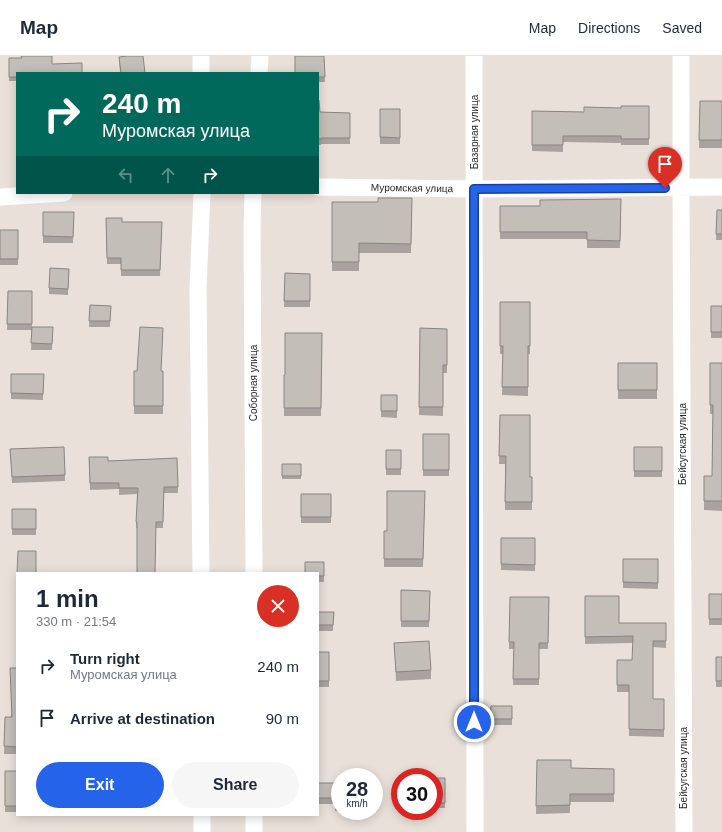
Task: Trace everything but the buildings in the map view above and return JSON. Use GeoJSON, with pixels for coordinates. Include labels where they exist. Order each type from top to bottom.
{"type":"FeatureCollection","features":[{"type":"Feature","properties":{"kind":"street"},"geometry":{"type":"LineString","coordinates":[[201,56],[201,72]]}},
{"type":"Feature","properties":{"kind":"street"},"geometry":{"type":"LineString","coordinates":[[259,72],[260,56]]}},
{"type":"Feature","properties":{"kind":"street","name":"Базарная улица"},"geometry":{"type":"LineString","coordinates":[[474,56],[475,832]]}},
{"type":"Feature","properties":{"kind":"street","name":"Бейсугская улица"},"geometry":{"type":"LineString","coordinates":[[681,56],[684,832]]}},
{"type":"Feature","properties":{"kind":"street","name":"Муромская улица"},"geometry":{"type":"LineString","coordinates":[[319,187],[474,189],[722,187]]}},
{"type":"Feature","properties":{"kind":"street"},"geometry":{"type":"LineString","coordinates":[[0,197],[48,194]]}},
{"type":"Feature","properties":{"kind":"street"},"geometry":{"type":"LineString","coordinates":[[201,572],[198,289],[202,194]]}},
{"type":"Feature","properties":{"kind":"street","name":"Соборная улица"},"geometry":{"type":"LineString","coordinates":[[253,194],[254,572]]}},
{"type":"Feature","properties":{"kind":"street"},"geometry":{"type":"LineString","coordinates":[[202,816],[202,832]]}},
{"type":"Feature","properties":{"kind":"street"},"geometry":{"type":"LineString","coordinates":[[254,816],[254,832]]}},
{"type":"Feature","properties":{"kind":"route"},"geometry":{"type":"LineString","coordinates":[[474,722],[474,189],[665,188]]}}]}
